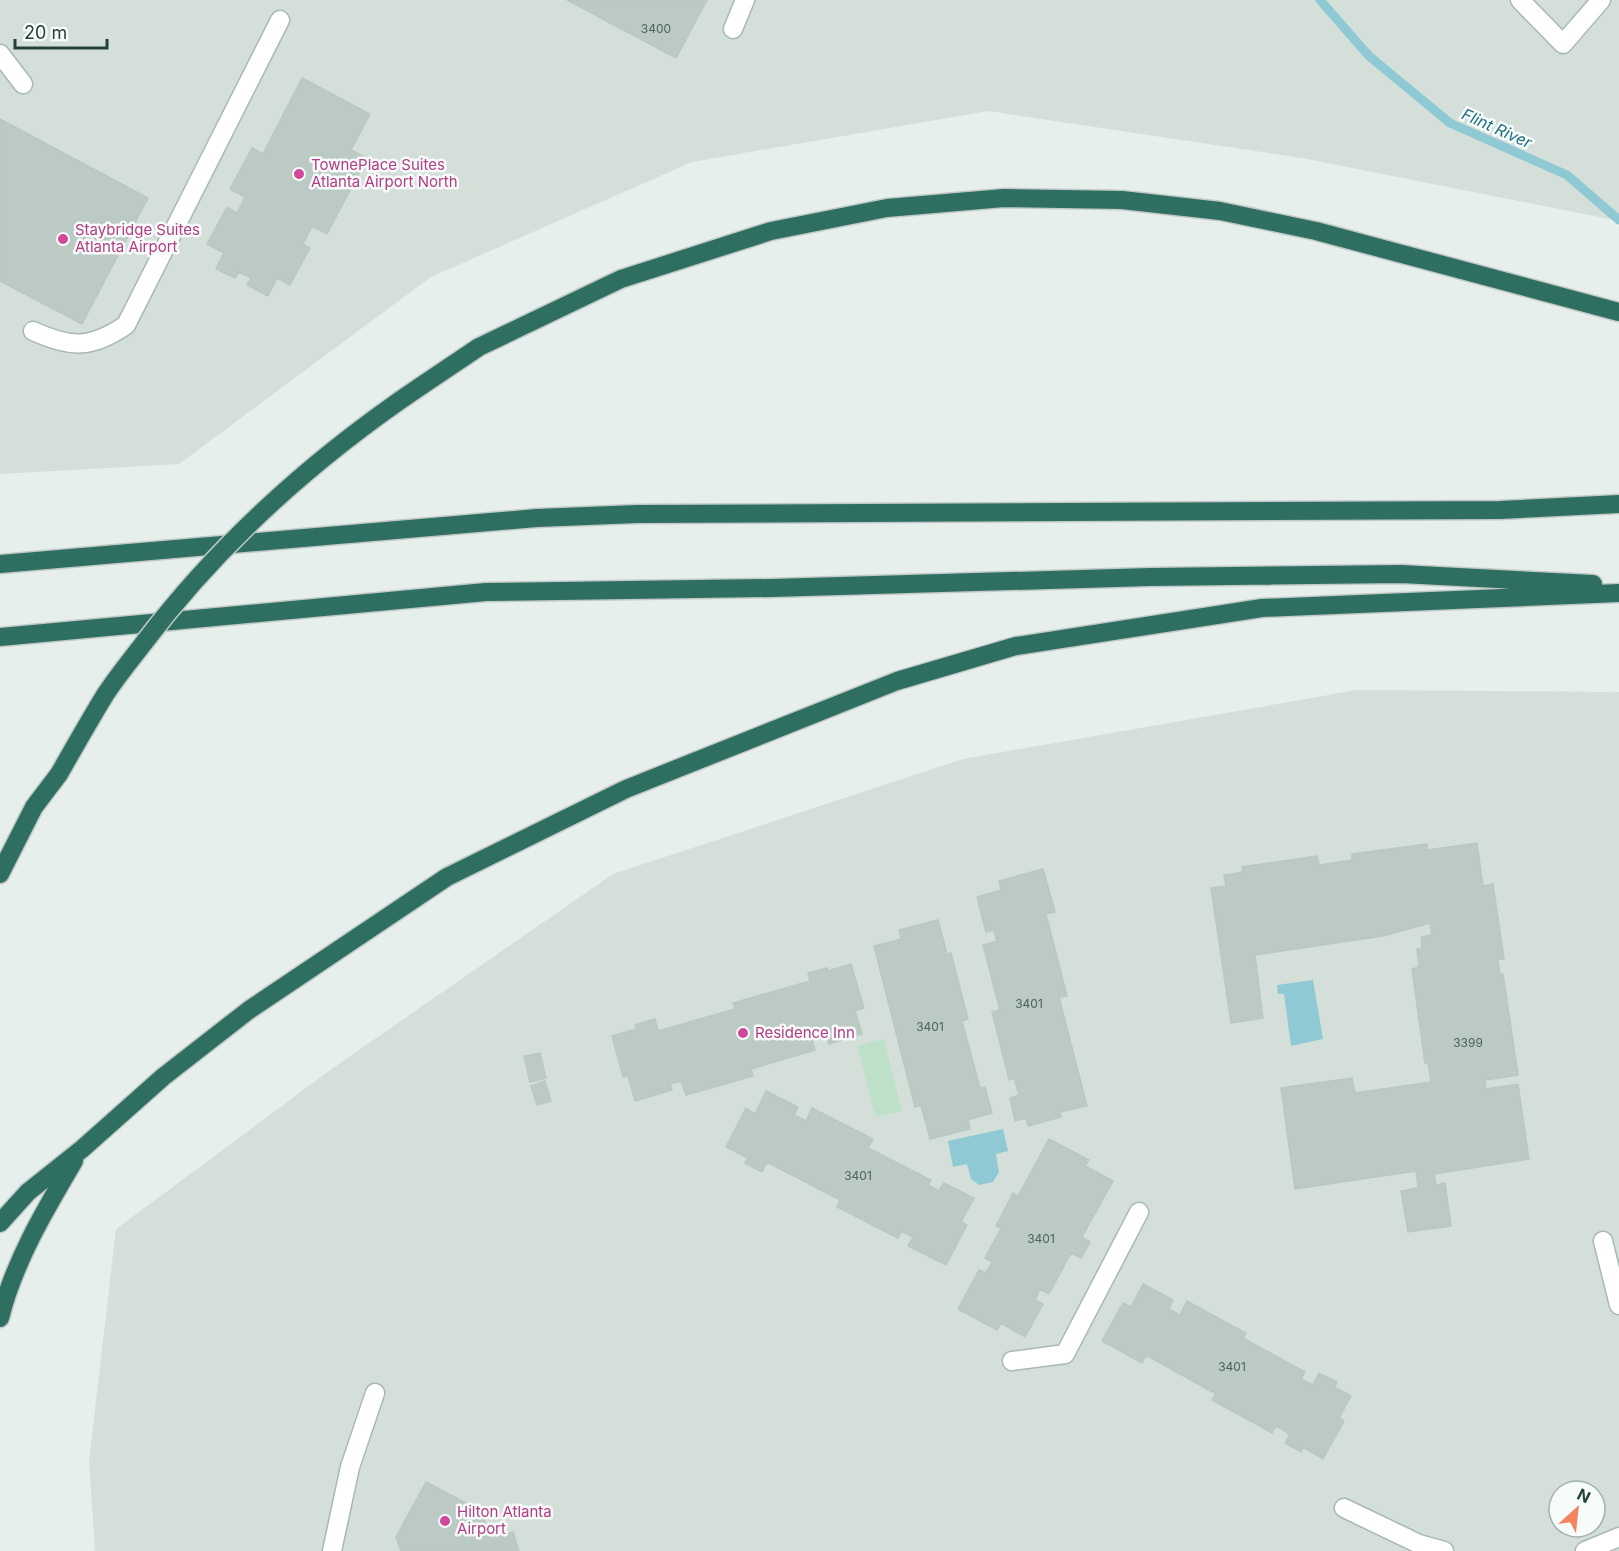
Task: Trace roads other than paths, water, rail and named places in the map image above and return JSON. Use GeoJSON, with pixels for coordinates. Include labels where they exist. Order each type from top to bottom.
{"type":"FeatureCollection","features":[{"type":"Feature","properties":{"kind":"highway"},"geometry":{"type":"LineString","coordinates":[[0,874],[34,807],[58,774],[106,694],[160,621],[206,567],[258,513],[366,423],[479,347],[621,279],[771,231],[887,208],[1004,198],[1122,200],[1220,211],[1316,231],[1619,312]]}},
{"type":"Feature","properties":{"kind":"highway"},"geometry":{"type":"LineString","coordinates":[[0,564],[537,518],[604,515],[898,511],[1500,510],[1619,504]]}},
{"type":"Feature","properties":{"kind":"highway"},"geometry":{"type":"LineString","coordinates":[[0,637],[486,592],[760,588],[1150,577],[1401,574],[1619,585]]}},
{"type":"Feature","properties":{"kind":"highway"},"geometry":{"type":"LineString","coordinates":[[0,1223],[28,1192],[163,1077],[249,1010],[447,877],[626,789],[897,681],[1016,646],[1262,608],[1619,593]]}},
{"type":"Feature","properties":{"kind":"highway"},"geometry":{"type":"LineString","coordinates":[[0,1318],[5,1299],[40,1218],[81,1149]]}},
{"type":"Feature","properties":{"kind":"lane"},"geometry":{"type":"LineString","coordinates":[[733,29],[745,0]]}},
{"type":"Feature","properties":{"kind":"lane"},"geometry":{"type":"LineString","coordinates":[[1520,0],[1563,44],[1602,0]]}},
{"type":"Feature","properties":{"kind":"lane"},"geometry":{"type":"LineString","coordinates":[[33,331],[55,341],[78,345],[106,339],[126,325],[280,20]]}},
{"type":"Feature","properties":{"kind":"lane"},"geometry":{"type":"LineString","coordinates":[[0,54],[22,84],[0,73]]}},
{"type":"Feature","properties":{"kind":"lane"},"geometry":{"type":"LineString","coordinates":[[1012,1361],[1065,1354],[1139,1212]]}},
{"type":"Feature","properties":{"kind":"lane"},"geometry":{"type":"LineString","coordinates":[[1603,1241],[1619,1305]]}},
{"type":"Feature","properties":{"kind":"lane"},"geometry":{"type":"LineString","coordinates":[[332,1551],[350,1467],[375,1393]]}},
{"type":"Feature","properties":{"kind":"lane"},"geometry":{"type":"LineString","coordinates":[[1344,1508],[1419,1544],[1444,1551]]}},
{"type":"Feature","properties":{"kind":"lane"},"geometry":{"type":"LineString","coordinates":[[1585,1551],[1619,1537]]}},
{"type":"Feature","properties":{"kind":"water"},"geometry":{"type":"Polygon","coordinates":[[[1313,980],[1323,1039],[1291,1046],[1284,994],[1278,994],[1277,985],[1313,980]]]}},
{"type":"Feature","properties":{"kind":"water"},"geometry":{"type":"Polygon","coordinates":[[[1003,1129],[1008,1151],[996,1154],[999,1172],[993,1182],[979,1185],[971,1179],[967,1164],[953,1167],[948,1141],[1003,1129]]]}},
{"type":"Feature","properties":{"kind":"waterway","name":"Flint River"},"geometry":{"type":"LineString","coordinates":[[1320,0],[1369,56],[1450,123],[1567,175],[1619,220]]}},
{"type":"Feature","properties":{"kind":"place","name":"TownePlace Suites Atlanta Airport North"},"geometry":{"type":"Point","coordinates":[299,174]}},
{"type":"Feature","properties":{"kind":"place","name":"Staybridge Suites Atlanta Airport"},"geometry":{"type":"Point","coordinates":[63,239]}},
{"type":"Feature","properties":{"kind":"place","name":"Residence Inn"},"geometry":{"type":"Point","coordinates":[743,1033]}},
{"type":"Feature","properties":{"kind":"place","name":"Hilton Atlanta Airport"},"geometry":{"type":"Point","coordinates":[445,1521]}}]}
